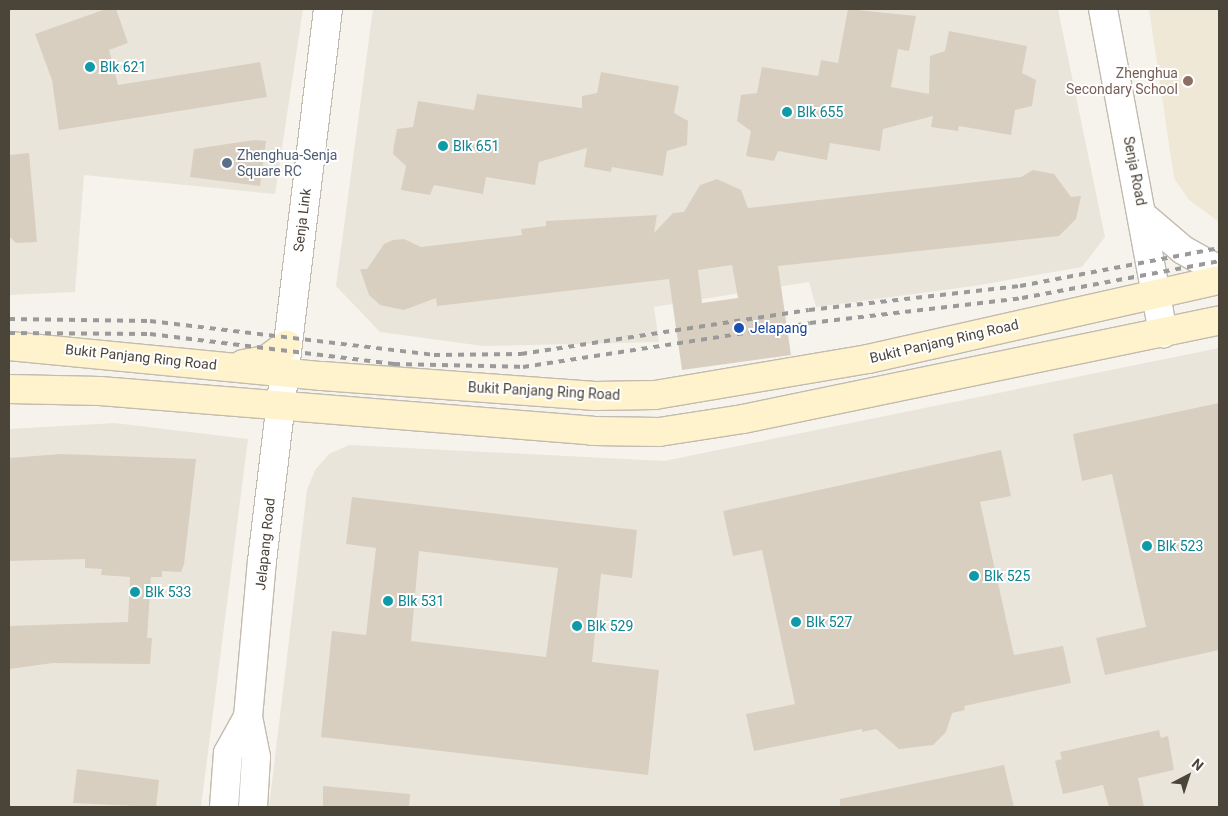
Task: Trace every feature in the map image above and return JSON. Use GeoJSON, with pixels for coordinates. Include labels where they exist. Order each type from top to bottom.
{"type":"FeatureCollection","features":[{"type":"Feature","properties":{"kind":"main road","name":"Bukit Panjang Ring Road"},"geometry":{"type":"LineString","coordinates":[[9,346],[284,371],[595,396],[655,395],[868,359],[1219,280]]}},
{"type":"Feature","properties":{"kind":"main road"},"geometry":{"type":"LineString","coordinates":[[9,389],[100,391],[592,431],[659,432],[753,418],[1219,320]]}},
{"type":"Feature","properties":{"kind":"main road"},"geometry":{"type":"LineString","coordinates":[[238,367],[266,360],[287,344]]}},
{"type":"Feature","properties":{"kind":"street","name":"Senja Link"},"geometry":{"type":"LineString","coordinates":[[284,371],[328,9]]}},
{"type":"Feature","properties":{"kind":"street","name":"Senja Road"},"geometry":{"type":"LineString","coordinates":[[1103,9],[1143,216],[1163,333]]}},
{"type":"Feature","properties":{"kind":"street"},"geometry":{"type":"LineString","coordinates":[[1143,216],[1184,250],[1219,270]]}},
{"type":"Feature","properties":{"kind":"street","name":"Jelapang Road"},"geometry":{"type":"LineString","coordinates":[[253,807],[256,757],[248,717],[284,371]]}},
{"type":"Feature","properties":{"kind":"street","name":"Jelapang Road"},"geometry":{"type":"LineString","coordinates":[[224,807],[228,753],[248,717]]}},
{"type":"Feature","properties":{"kind":"shaded area"},"geometry":{"type":"Polygon","coordinates":[[[9,9],[303,9],[275,194],[84,175],[75,292],[9,295],[9,9]]]}},
{"type":"Feature","properties":{"kind":"shaded area"},"geometry":{"type":"Polygon","coordinates":[[[373,9],[1058,9],[1105,237],[1082,267],[974,286],[816,307],[809,282],[654,307],[659,342],[483,346],[380,332],[336,286],[373,9]]]}},
{"type":"Feature","properties":{"kind":"shaded area","name":"Zhenghua Secondary School"},"geometry":{"type":"Polygon","coordinates":[[[1149,9],[1219,9],[1219,222],[1189,200],[1174,178],[1149,9]]]}},
{"type":"Feature","properties":{"kind":"shaded area"},"geometry":{"type":"Polygon","coordinates":[[[1219,348],[1219,807],[269,807],[307,490],[315,470],[329,454],[349,445],[664,461],[1219,348]]]}},
{"type":"Feature","properties":{"kind":"shaded area"},"geometry":{"type":"Polygon","coordinates":[[[115,423],[248,439],[201,807],[9,807],[9,429],[115,423]]]}},
{"type":"Feature","properties":{"kind":"building","name":"Blk 621"},"geometry":{"type":"Polygon","coordinates":[[[106,9],[116,9],[128,43],[109,50],[118,85],[260,62],[267,97],[59,130],[52,80],[35,34],[106,9]]]}},
{"type":"Feature","properties":{"kind":"building"},"geometry":{"type":"Polygon","coordinates":[[[848,9],[916,16],[909,51],[898,49],[891,87],[929,94],[930,56],[945,51],[949,31],[1027,46],[1022,73],[1036,80],[1032,106],[1015,110],[1011,135],[959,126],[958,131],[931,127],[933,116],[883,129],[880,151],[830,143],[827,160],[778,151],[774,161],[746,156],[751,131],[737,121],[741,95],[757,93],[762,67],[818,76],[821,60],[838,63],[848,9]]]}},
{"type":"Feature","properties":{"kind":"building"},"geometry":{"type":"Polygon","coordinates":[[[601,72],[679,86],[674,113],[688,121],[687,145],[667,151],[663,176],[612,167],[611,172],[584,167],[587,148],[539,162],[535,185],[486,177],[483,194],[434,185],[430,195],[401,190],[406,166],[393,154],[397,129],[413,127],[418,101],[474,110],[477,94],[582,108],[582,96],[597,93],[601,72]]]}},
{"type":"Feature","properties":{"kind":"building","name":"Zhenghua-Senja Square RC"},"geometry":{"type":"Polygon","coordinates":[[[254,140],[266,141],[260,186],[190,177],[194,149],[254,140]]]}},
{"type":"Feature","properties":{"kind":"building"},"geometry":{"type":"Polygon","coordinates":[[[29,153],[37,242],[16,243],[9,236],[9,155],[29,153]]]}},
{"type":"Feature","properties":{"kind":"building"},"geometry":{"type":"Polygon","coordinates":[[[1033,170],[1054,174],[1071,197],[1081,196],[1076,219],[1059,236],[778,266],[791,355],[682,370],[669,279],[437,306],[436,298],[404,310],[380,305],[369,295],[360,269],[367,269],[384,244],[393,240],[404,239],[421,247],[522,235],[521,229],[546,226],[546,221],[657,215],[654,233],[673,213],[684,212],[700,185],[717,179],[741,190],[748,208],[1021,177],[1033,170]],[[732,265],[698,270],[702,303],[738,298],[732,265]]]}},
{"type":"Feature","properties":{"kind":"building"},"geometry":{"type":"Polygon","coordinates":[[[1219,403],[1219,650],[1105,675],[1096,638],[1146,627],[1112,474],[1082,481],[1073,434],[1219,403]]]}},
{"type":"Feature","properties":{"kind":"building"},"geometry":{"type":"Polygon","coordinates":[[[1001,450],[1011,496],[980,502],[1014,655],[1063,646],[1071,683],[964,706],[965,710],[952,713],[946,732],[933,745],[899,749],[876,729],[862,732],[862,729],[754,751],[746,714],[795,704],[762,550],[733,556],[723,511],[1001,450]]]}},
{"type":"Feature","properties":{"kind":"building"},"geometry":{"type":"Polygon","coordinates":[[[61,454],[196,459],[184,564],[181,572],[162,571],[162,577],[151,577],[147,638],[152,638],[150,664],[53,663],[9,669],[9,626],[128,622],[130,577],[101,575],[102,569],[85,568],[85,559],[9,561],[9,458],[61,454]]]}},
{"type":"Feature","properties":{"kind":"building"},"geometry":{"type":"Polygon","coordinates":[[[352,497],[637,530],[632,578],[601,574],[592,662],[659,670],[648,775],[321,737],[332,631],[366,635],[376,548],[346,544],[352,497]],[[419,551],[411,641],[546,657],[558,568],[419,551]]]}},
{"type":"Feature","properties":{"kind":"building"},"geometry":{"type":"Polygon","coordinates":[[[1159,730],[1161,738],[1168,736],[1174,770],[1138,778],[1144,807],[1109,807],[1103,785],[1063,794],[1055,761],[1062,759],[1060,752],[1159,730]]]}},
{"type":"Feature","properties":{"kind":"building"},"geometry":{"type":"Polygon","coordinates":[[[1004,765],[1014,807],[840,807],[840,799],[1004,765]]]}},
{"type":"Feature","properties":{"kind":"building"},"geometry":{"type":"Polygon","coordinates":[[[77,769],[159,780],[156,807],[73,803],[77,769]]]}},
{"type":"Feature","properties":{"kind":"building"},"geometry":{"type":"Polygon","coordinates":[[[323,786],[410,794],[409,807],[323,807],[323,786]]]}},
{"type":"Feature","properties":{"kind":"railway"},"geometry":{"type":"LineString","coordinates":[[9,319],[150,321],[434,355],[521,354],[809,310],[1020,286],[1219,248]]}},
{"type":"Feature","properties":{"kind":"railway"},"geometry":{"type":"LineString","coordinates":[[9,333],[150,334],[394,364],[523,367],[810,323],[1022,298],[1219,261]]}},
{"type":"Feature","properties":{"kind":"place","name":"Blk 621"},"geometry":{"type":"Point","coordinates":[90,67]}},
{"type":"Feature","properties":{"kind":"place","name":"Zhenghua Secondary School"},"geometry":{"type":"Point","coordinates":[1188,81]}},
{"type":"Feature","properties":{"kind":"place","name":"Blk 655"},"geometry":{"type":"Point","coordinates":[787,112]}},
{"type":"Feature","properties":{"kind":"place","name":"Blk 651"},"geometry":{"type":"Point","coordinates":[443,146]}},
{"type":"Feature","properties":{"kind":"place","name":"Zhenghua-Senja Square RC"},"geometry":{"type":"Point","coordinates":[227,163]}},
{"type":"Feature","properties":{"kind":"place","name":"Jelapang"},"geometry":{"type":"Point","coordinates":[739,328]}},
{"type":"Feature","properties":{"kind":"place","name":"Blk 523"},"geometry":{"type":"Point","coordinates":[1147,546]}},
{"type":"Feature","properties":{"kind":"place","name":"Blk 525"},"geometry":{"type":"Point","coordinates":[974,576]}},
{"type":"Feature","properties":{"kind":"place","name":"Blk 533"},"geometry":{"type":"Point","coordinates":[135,592]}},
{"type":"Feature","properties":{"kind":"place","name":"Blk 531"},"geometry":{"type":"Point","coordinates":[388,601]}},
{"type":"Feature","properties":{"kind":"place","name":"Blk 527"},"geometry":{"type":"Point","coordinates":[796,622]}},
{"type":"Feature","properties":{"kind":"place","name":"Blk 529"},"geometry":{"type":"Point","coordinates":[577,626]}}]}
